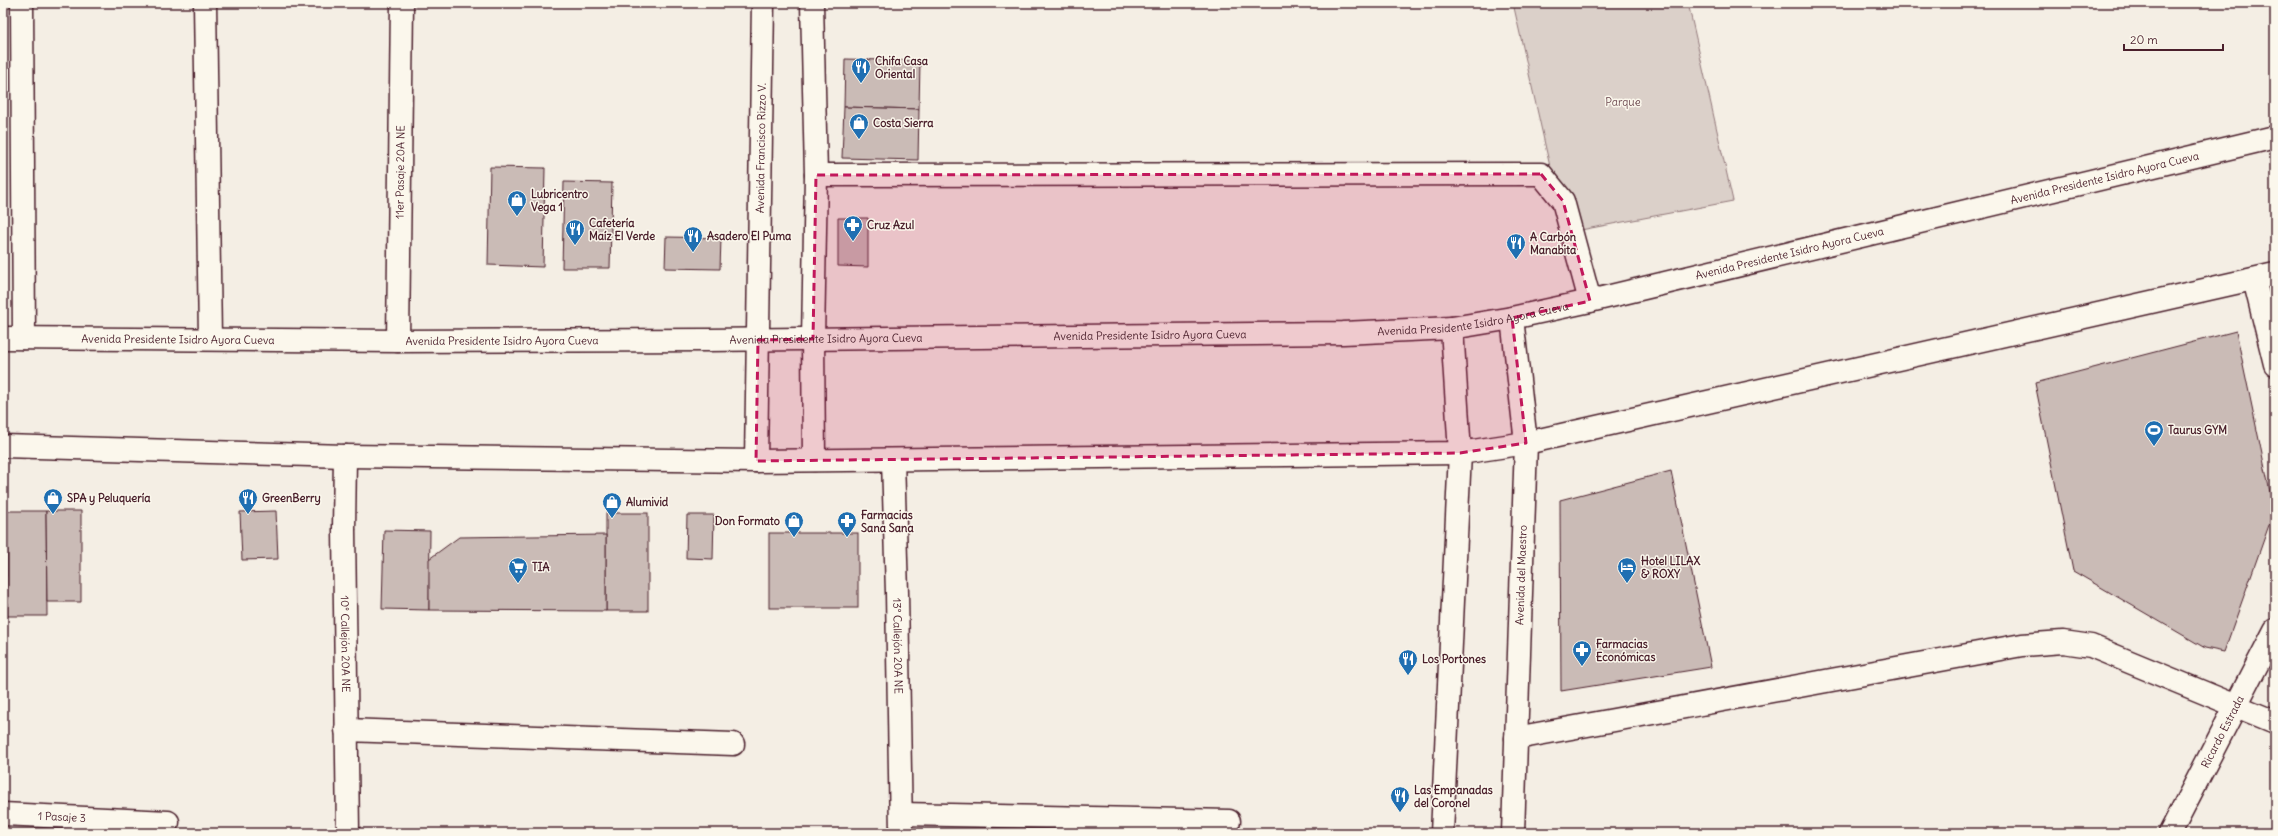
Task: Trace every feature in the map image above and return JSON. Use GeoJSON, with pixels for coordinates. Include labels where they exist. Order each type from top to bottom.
{"type":"FeatureCollection","features":[{"type":"Feature","properties":{"kind":"street"},"geometry":{"type":"LineString","coordinates":[[13,338],[22,3]]}},
{"type":"Feature","properties":{"kind":"street"},"geometry":{"type":"LineString","coordinates":[[204,3],[210,338]]}},
{"type":"Feature","properties":{"kind":"street","name":"11er Pasaje 20A NE"},"geometry":{"type":"LineString","coordinates":[[398,341],[402,3]]}},
{"type":"Feature","properties":{"kind":"street","name":"Avenida Francisco Rizzo V."},"geometry":{"type":"LineString","coordinates":[[756,461],[763,3]]}},
{"type":"Feature","properties":{"kind":"street"},"geometry":{"type":"LineString","coordinates":[[812,3],[816,175],[813,339],[814,460]]}},
{"type":"Feature","properties":{"kind":"street","name":"Avenida Presidente Isidro Ayora Cueva"},"geometry":{"type":"LineString","coordinates":[[13,338],[210,338],[398,341],[758,340],[1343,333],[1452,328],[1512,318],[1590,301],[2275,137]]}},
{"type":"Feature","properties":{"kind":"street"},"geometry":{"type":"LineString","coordinates":[[816,175],[1541,174],[1563,201],[1590,301]]}},
{"type":"Feature","properties":{"kind":"street"},"geometry":{"type":"LineString","coordinates":[[3,446],[345,456],[756,461],[1460,453],[1526,444],[2275,274]]}},
{"type":"Feature","properties":{"kind":"street"},"geometry":{"type":"LineString","coordinates":[[2254,279],[2275,364]]}},
{"type":"Feature","properties":{"kind":"street","name":"Avenida del Maestro"},"geometry":{"type":"LineString","coordinates":[[1512,318],[1526,444],[1513,833]]}},
{"type":"Feature","properties":{"kind":"street"},"geometry":{"type":"LineString","coordinates":[[1442,833],[1460,453],[1452,328]]}},
{"type":"Feature","properties":{"kind":"street","name":"10° Callejón 20A NE"},"geometry":{"type":"LineString","coordinates":[[345,456],[348,833]]}},
{"type":"Feature","properties":{"kind":"street","name":"13° Callejón 20A NE"},"geometry":{"type":"LineString","coordinates":[[893,460],[902,823]]}},
{"type":"Feature","properties":{"kind":"street","name":"Ricardo Estrada"},"geometry":{"type":"LineString","coordinates":[[2170,833],[2275,630]]}},
{"type":"Feature","properties":{"kind":"street"},"geometry":{"type":"LineString","coordinates":[[1516,738],[2042,642],[2063,642],[2090,646],[2275,722]]}},
{"type":"Feature","properties":{"kind":"street"},"geometry":{"type":"LineString","coordinates":[[346,730],[733,744]]}},
{"type":"Feature","properties":{"kind":"street","name":"1 Pasaje 3"},"geometry":{"type":"LineString","coordinates":[[3,814],[168,822]]}},
{"type":"Feature","properties":{"kind":"street"},"geometry":{"type":"LineString","coordinates":[[902,823],[1229,821]]}},
{"type":"Feature","properties":{"kind":"highlighted area"},"geometry":{"type":"Polygon","coordinates":[[[1541,174],[1563,201],[1590,301],[1512,318],[1526,443],[1460,453],[756,461],[758,340],[813,339],[816,175],[1541,174]]]}},
{"type":"Feature","properties":{"kind":"green space","name":"Parque"},"geometry":{"type":"Polygon","coordinates":[[[1513,3],[1688,3],[1733,201],[1565,233],[1513,3]]]}},
{"type":"Feature","properties":{"kind":"building"},"geometry":{"type":"Polygon","coordinates":[[[845,59],[920,61],[919,109],[844,107],[845,59]]]}},
{"type":"Feature","properties":{"kind":"building"},"geometry":{"type":"Polygon","coordinates":[[[844,107],[919,109],[918,160],[842,158],[844,107]]]}},
{"type":"Feature","properties":{"kind":"building","name":"Lubricentro Vega 1"},"geometry":{"type":"Polygon","coordinates":[[[490,167],[545,168],[543,267],[488,265],[490,167]]]}},
{"type":"Feature","properties":{"kind":"building"},"geometry":{"type":"Polygon","coordinates":[[[564,182],[612,183],[610,268],[562,268],[564,182]]]}},
{"type":"Feature","properties":{"kind":"building","name":"Cruz Azul"},"geometry":{"type":"Polygon","coordinates":[[[838,218],[868,218],[868,267],[838,266],[838,218]]]}},
{"type":"Feature","properties":{"kind":"building","name":"Asadero El Puma"},"geometry":{"type":"Polygon","coordinates":[[[666,237],[721,238],[720,269],[665,268],[666,237]]]}},
{"type":"Feature","properties":{"kind":"building","name":"Taurus GYM"},"geometry":{"type":"Polygon","coordinates":[[[2236,331],[2274,511],[2224,652],[2205,648],[2073,571],[2035,383],[2236,331]]]}},
{"type":"Feature","properties":{"kind":"building","name":"Hotel LILAX & ROXY"},"geometry":{"type":"Polygon","coordinates":[[[1671,471],[1711,667],[1561,691],[1560,500],[1671,471]]]}},
{"type":"Feature","properties":{"kind":"building"},"geometry":{"type":"Polygon","coordinates":[[[3,511],[7,511],[7,576],[3,576],[3,511]]]}},
{"type":"Feature","properties":{"kind":"building"},"geometry":{"type":"Polygon","coordinates":[[[7,511],[46,511],[47,616],[7,616],[7,511]]]}},
{"type":"Feature","properties":{"kind":"building"},"geometry":{"type":"Polygon","coordinates":[[[46,511],[81,511],[81,602],[47,602],[46,511]]]}},
{"type":"Feature","properties":{"kind":"building"},"geometry":{"type":"Polygon","coordinates":[[[276,511],[278,559],[242,560],[240,512],[276,511]]]}},
{"type":"Feature","properties":{"kind":"building"},"geometry":{"type":"Polygon","coordinates":[[[606,513],[648,513],[648,611],[606,611],[606,513]]]}},
{"type":"Feature","properties":{"kind":"building"},"geometry":{"type":"Polygon","coordinates":[[[687,515],[714,515],[713,559],[686,558],[687,515]]]}},
{"type":"Feature","properties":{"kind":"building"},"geometry":{"type":"Polygon","coordinates":[[[384,530],[430,531],[429,610],[382,609],[384,530]]]}},
{"type":"Feature","properties":{"kind":"building"},"geometry":{"type":"Polygon","coordinates":[[[769,533],[858,533],[858,608],[769,608],[769,533]]]}},
{"type":"Feature","properties":{"kind":"building","name":"TIA"},"geometry":{"type":"Polygon","coordinates":[[[606,535],[606,611],[429,610],[429,559],[459,537],[606,535]]]}},
{"type":"Feature","properties":{"kind":"place","name":"Chifa Casa Oriental"},"geometry":{"type":"Point","coordinates":[861,84]}},
{"type":"Feature","properties":{"kind":"place","name":"Costa Sierra"},"geometry":{"type":"Point","coordinates":[859,140]}},
{"type":"Feature","properties":{"kind":"place","name":"Lubricentro Vega 1"},"geometry":{"type":"Point","coordinates":[517,217]}},
{"type":"Feature","properties":{"kind":"place","name":"Cruz Azul"},"geometry":{"type":"Point","coordinates":[853,242]}},
{"type":"Feature","properties":{"kind":"place","name":"Cafetería Maíz El Verde"},"geometry":{"type":"Point","coordinates":[575,246]}},
{"type":"Feature","properties":{"kind":"place","name":"Asadero El Puma"},"geometry":{"type":"Point","coordinates":[693,253]}},
{"type":"Feature","properties":{"kind":"place","name":"A Carbón Manabita"},"geometry":{"type":"Point","coordinates":[1516,260]}},
{"type":"Feature","properties":{"kind":"place","name":"Taurus GYM"},"geometry":{"type":"Point","coordinates":[2154,447]}},
{"type":"Feature","properties":{"kind":"place","name":"SPA y Peluquería"},"geometry":{"type":"Point","coordinates":[53,515]}},
{"type":"Feature","properties":{"kind":"place","name":"GreenBerry"},"geometry":{"type":"Point","coordinates":[248,515]}},
{"type":"Feature","properties":{"kind":"place","name":"Alumivid"},"geometry":{"type":"Point","coordinates":[612,519]}},
{"type":"Feature","properties":{"kind":"place","name":"Don Formato"},"geometry":{"type":"Point","coordinates":[794,538]}},
{"type":"Feature","properties":{"kind":"place","name":"Farmacias Sana Sana"},"geometry":{"type":"Point","coordinates":[847,538]}},
{"type":"Feature","properties":{"kind":"place","name":"TIA"},"geometry":{"type":"Point","coordinates":[518,584]}},
{"type":"Feature","properties":{"kind":"place","name":"Hotel LILAX & ROXY"},"geometry":{"type":"Point","coordinates":[1627,584]}},
{"type":"Feature","properties":{"kind":"place","name":"Farmacias Económicas"},"geometry":{"type":"Point","coordinates":[1582,667]}},
{"type":"Feature","properties":{"kind":"place","name":"Los Portones"},"geometry":{"type":"Point","coordinates":[1408,676]}},
{"type":"Feature","properties":{"kind":"place","name":"Las Empanadas del Coronel"},"geometry":{"type":"Point","coordinates":[1400,813]}}]}
